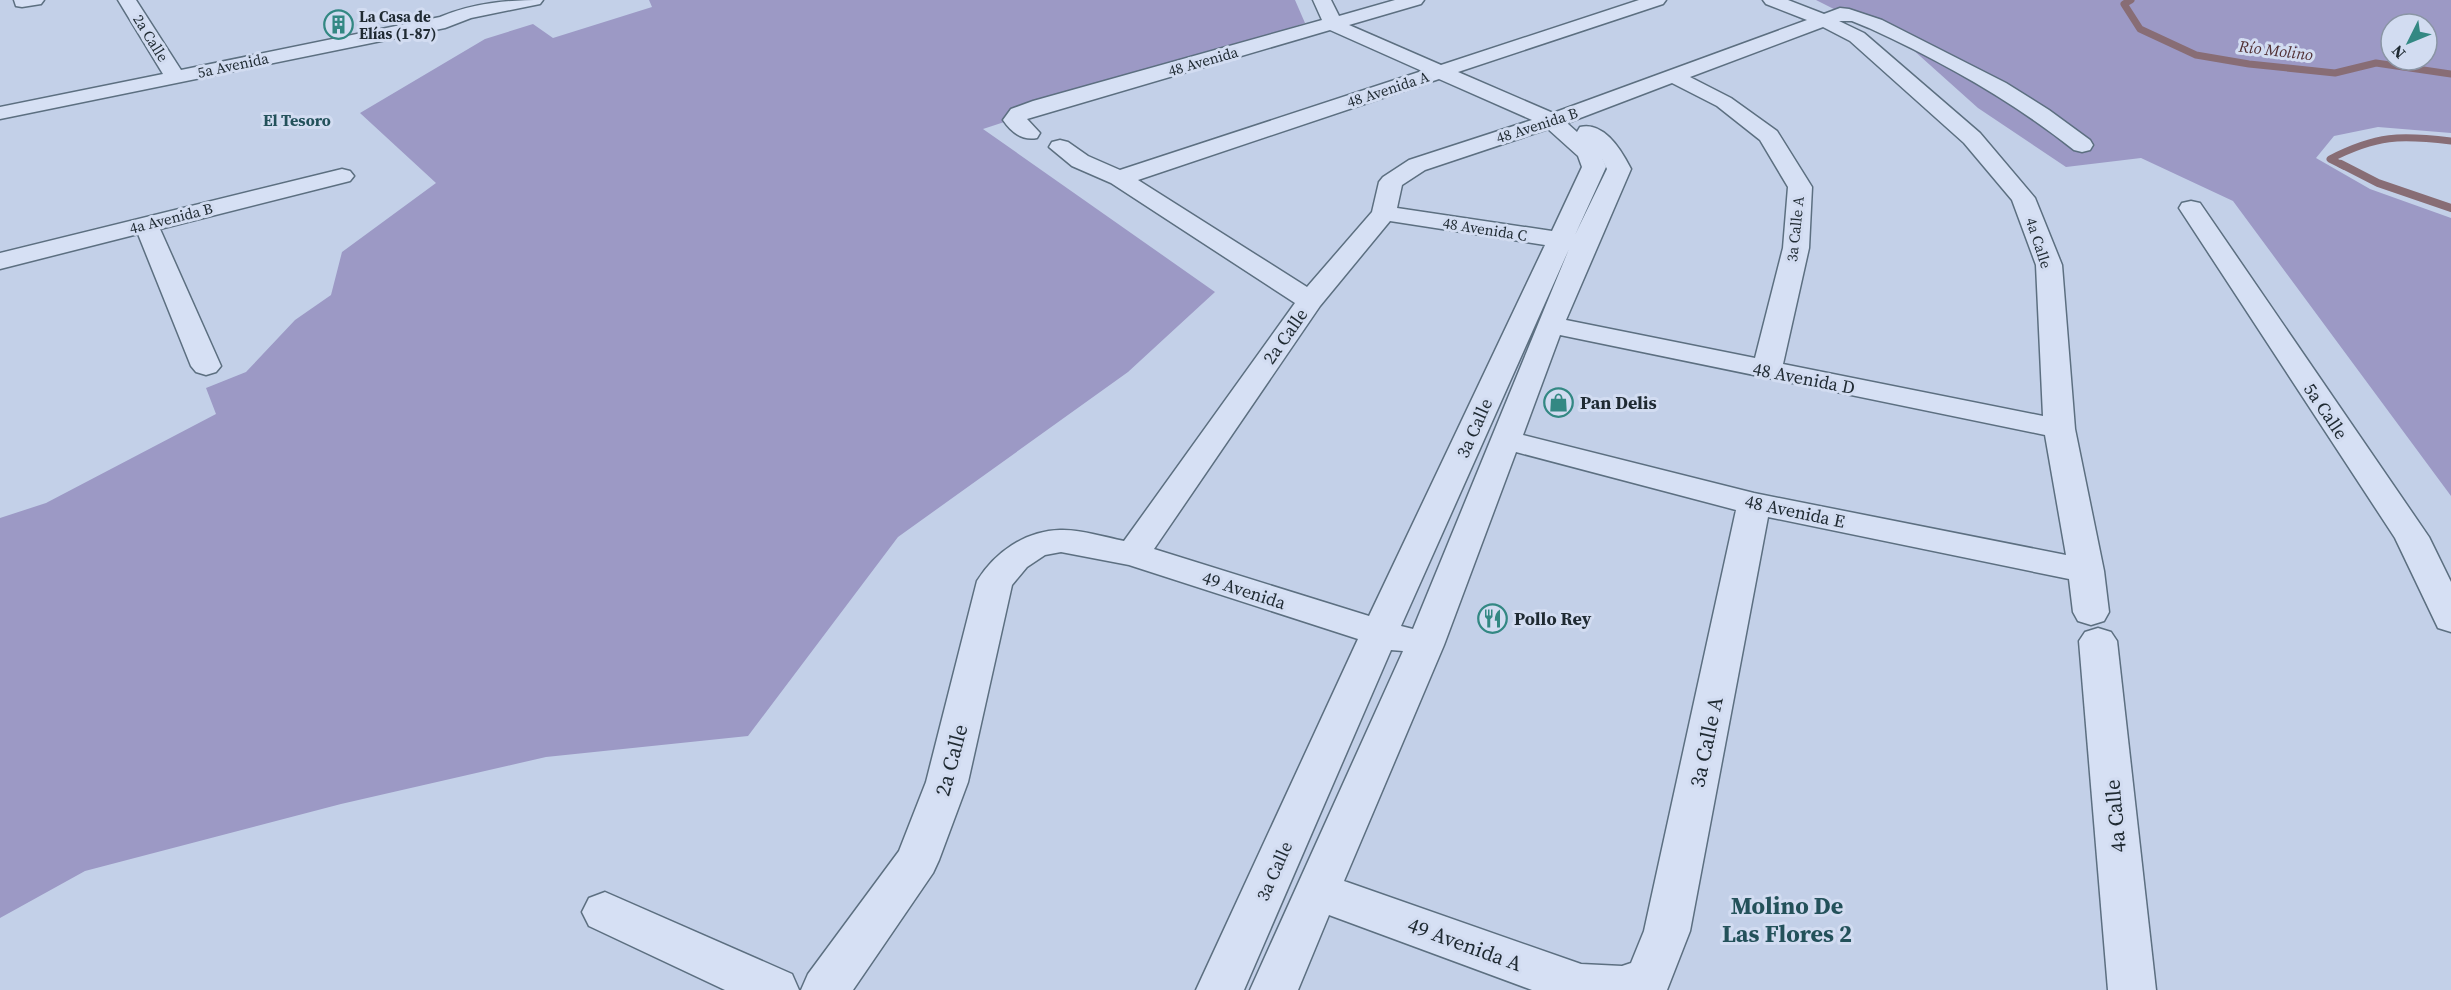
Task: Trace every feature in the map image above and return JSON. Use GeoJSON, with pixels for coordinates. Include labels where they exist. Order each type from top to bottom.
{"type":"FeatureCollection","features":[{"type":"Feature","properties":{"kind":"street","name":"2a Calle"},"geometry":{"type":"LineString","coordinates":[[127,0],[175,77]]}},
{"type":"Feature","properties":{"kind":"street","name":"5a Avenida"},"geometry":{"type":"LineString","coordinates":[[0,113],[445,21],[462,7],[534,0]]}},
{"type":"Feature","properties":{"kind":"street","name":"48 Avenida"},"geometry":{"type":"LineString","coordinates":[[1029,133],[1014,120],[1019,114],[1041,106],[1336,11],[1415,0]]}},
{"type":"Feature","properties":{"kind":"street","name":"48 Avenida A"},"geometry":{"type":"LineString","coordinates":[[1119,178],[1657,0]]}},
{"type":"Feature","properties":{"kind":"street","name":"4a Calle"},"geometry":{"type":"LineString","coordinates":[[1772,0],[1824,20],[1857,37],[1972,138],[2023,198],[2049,265],[2059,429],[2095,626],[2132,990]]}},
{"type":"Feature","properties":{"kind":"street","name":"3a Calle"},"geometry":{"type":"LineString","coordinates":[[1274,990],[1425,645],[1507,440],[1550,325],[1594,167],[1588,153],[1561,118],[1447,69],[1336,11]]}},
{"type":"Feature","properties":{"kind":"street","name":"48 Avenida B"},"geometry":{"type":"LineString","coordinates":[[1310,301],[1384,213],[1391,182],[1417,165],[1561,118],[1840,14],[1856,17],[1944,56],[2045,115],[2082,145]]}},
{"type":"Feature","properties":{"kind":"street","name":"3a Calle A"},"geometry":{"type":"LineString","coordinates":[[1673,76],[1724,102],[1769,136],[1800,187],[1796,249],[1767,370]]}},
{"type":"Feature","properties":{"kind":"street","name":"2a Calle"},"geometry":{"type":"LineString","coordinates":[[1060,147],[1080,160],[1119,178],[1310,301],[1133,554]]}},
{"type":"Feature","properties":{"kind":"street","name":"4a Avenida B"},"geometry":{"type":"LineString","coordinates":[[0,261],[342,176]]}},
{"type":"Feature","properties":{"kind":"street","name":"5a Calle"},"geometry":{"type":"LineString","coordinates":[[2192,208],[2412,537],[2451,619]]}},
{"type":"Feature","properties":{"kind":"street","name":"48 Avenida C"},"geometry":{"type":"LineString","coordinates":[[1384,213],[1573,242]]}},
{"type":"Feature","properties":{"kind":"street"},"geometry":{"type":"LineString","coordinates":[[146,224],[207,366]]}},
{"type":"Feature","properties":{"kind":"street","name":"3a Calle"},"geometry":{"type":"LineString","coordinates":[[1220,990],[1379,634],[1573,242]]}},
{"type":"Feature","properties":{"kind":"street","name":"48 Avenida D"},"geometry":{"type":"LineString","coordinates":[[1550,325],[2059,429]]}},
{"type":"Feature","properties":{"kind":"street","name":"48 Avenida E"},"geometry":{"type":"LineString","coordinates":[[1507,440],[1754,504],[2086,571]]}},
{"type":"Feature","properties":{"kind":"street","name":"3a Calle A"},"geometry":{"type":"LineString","coordinates":[[1649,978],[1667,931],[1754,504]]}},
{"type":"Feature","properties":{"kind":"street","name":"2a Calle"},"geometry":{"type":"LineString","coordinates":[[825,990],[917,860],[947,782],[995,581],[1015,559],[1035,546],[1061,541]]}},
{"type":"Feature","properties":{"kind":"street","name":"49 Avenida"},"geometry":{"type":"LineString","coordinates":[[1061,541],[1133,554],[1379,634],[1425,645]]}},
{"type":"Feature","properties":{"kind":"street","name":"49 Avenida A"},"geometry":{"type":"LineString","coordinates":[[1316,891],[1581,986],[1622,988],[1649,978]]}},
{"type":"Feature","properties":{"kind":"street"},"geometry":{"type":"LineString","coordinates":[[605,912],[775,990]]}},
{"type":"Feature","properties":{"kind":"shaded area"},"geometry":{"type":"Polygon","coordinates":[[[649,0],[1295,0],[1305,23],[983,129],[1215,292],[1128,372],[898,537],[748,736],[546,757],[341,804],[85,871],[0,918],[0,518],[46,503],[216,414],[206,388],[246,372],[295,320],[331,295],[342,252],[436,183],[360,113],[485,39],[533,24],[553,38],[652,7],[649,0]]]}},
{"type":"Feature","properties":{"kind":"shaded area"},"geometry":{"type":"Polygon","coordinates":[[[1816,0],[2451,0],[2451,133],[2378,127],[2334,136],[2316,158],[2370,189],[2451,218],[2451,496],[2233,201],[2141,158],[2066,167],[1978,108],[1911,48],[1816,0]]]}},
{"type":"Feature","properties":{"kind":"waterway","name":"Río Molino"},"geometry":{"type":"LineString","coordinates":[[2131,0],[2124,4],[2140,29],[2196,55],[2249,64],[2335,73],[2376,63],[2451,74]]}},
{"type":"Feature","properties":{"kind":"waterway","name":"Río Molino"},"geometry":{"type":"LineString","coordinates":[[2344,166],[2330,159],[2375,141],[2403,138],[2451,141]]}},
{"type":"Feature","properties":{"kind":"waterway","name":"Río Molino"},"geometry":{"type":"LineString","coordinates":[[2341,164],[2378,183],[2451,208]]}},
{"type":"Feature","properties":{"kind":"place","name":"La Casa de Elías (1-87)"},"geometry":{"type":"Point","coordinates":[338,25]}},
{"type":"Feature","properties":{"kind":"place","name":"Pan Delis"},"geometry":{"type":"Point","coordinates":[1559,402]}},
{"type":"Feature","properties":{"kind":"place","name":"Pollo Rey"},"geometry":{"type":"Point","coordinates":[1493,618]}},
{"type":"Feature","properties":{"kind":"district","name":"El Tesoro"},"geometry":{"type":"Point","coordinates":[297,120]}},
{"type":"Feature","properties":{"kind":"district","name":"Molino De Las Flores 2"},"geometry":{"type":"Point","coordinates":[1787,919]}}]}
